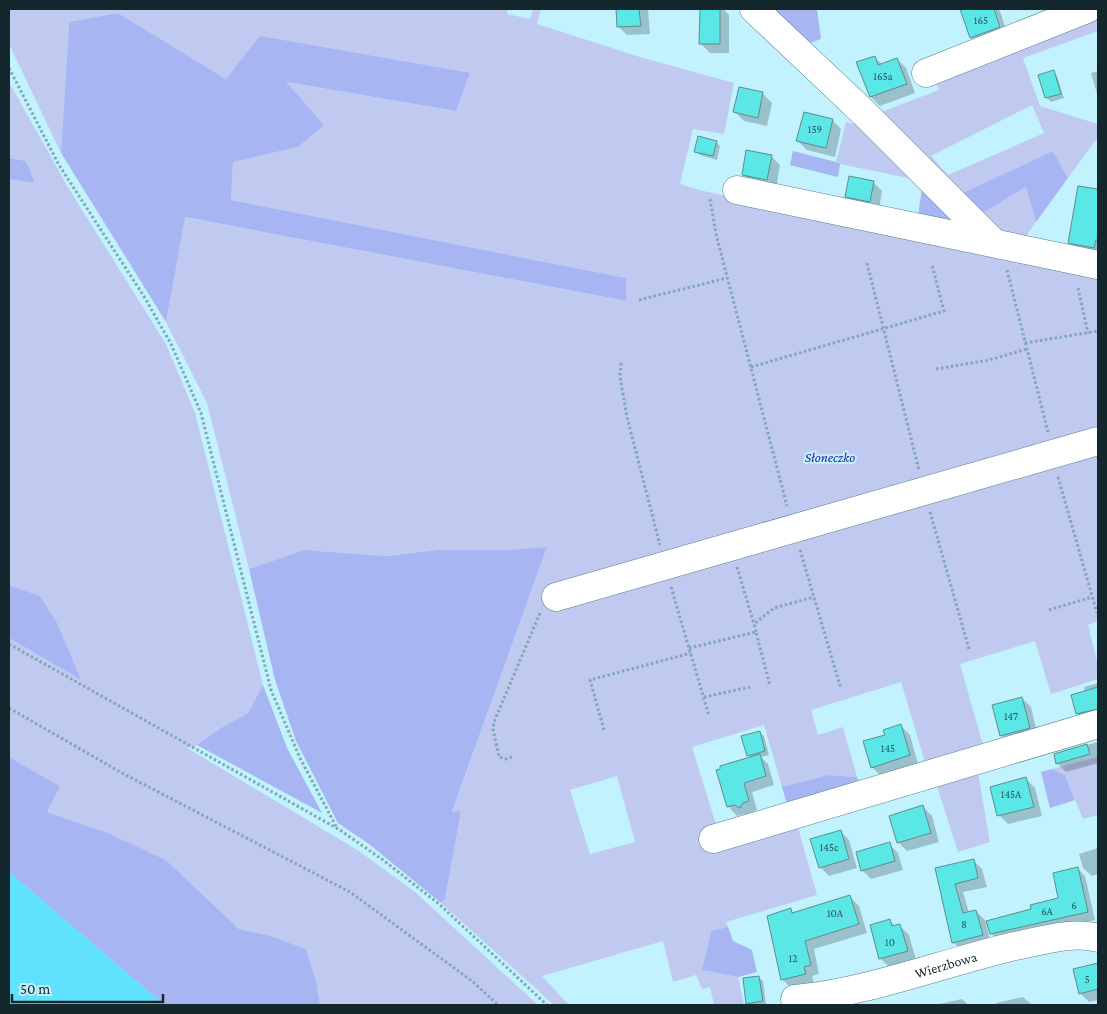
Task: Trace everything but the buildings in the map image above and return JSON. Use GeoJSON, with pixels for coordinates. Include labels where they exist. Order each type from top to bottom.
{"type":"FeatureCollection","features":[{"type":"Feature","properties":{"kind":"lane"},"geometry":{"type":"LineString","coordinates":[[754,9],[864,114],[994,243]]}},
{"type":"Feature","properties":{"kind":"lane"},"geometry":{"type":"LineString","coordinates":[[926,73],[1087,9]]}},
{"type":"Feature","properties":{"kind":"lane"},"geometry":{"type":"LineString","coordinates":[[737,190],[1098,265]]}},
{"type":"Feature","properties":{"kind":"lane"},"geometry":{"type":"LineString","coordinates":[[556,597],[1098,441]]}},
{"type":"Feature","properties":{"kind":"lane"},"geometry":{"type":"LineString","coordinates":[[713,839],[1098,724]]}},
{"type":"Feature","properties":{"kind":"lane","name":"Wierzbowa"},"geometry":{"type":"LineString","coordinates":[[795,999],[838,993],[999,950],[1054,938],[1071,936],[1098,938]]}},
{"type":"Feature","properties":{"kind":"path"},"geometry":{"type":"LineString","coordinates":[[9,68],[59,165],[145,298],[171,344],[201,413],[271,690],[300,758],[337,828]]}},
{"type":"Feature","properties":{"kind":"path"},"geometry":{"type":"LineString","coordinates":[[710,199],[713,223],[793,529],[841,689]]}},
{"type":"Feature","properties":{"kind":"path"},"geometry":{"type":"LineString","coordinates":[[867,263],[924,491],[969,649]]}},
{"type":"Feature","properties":{"kind":"path"},"geometry":{"type":"LineString","coordinates":[[751,368],[944,311],[932,265]]}},
{"type":"Feature","properties":{"kind":"path"},"geometry":{"type":"LineString","coordinates":[[1006,269],[1053,454],[1097,613]]}},
{"type":"Feature","properties":{"kind":"path"},"geometry":{"type":"LineString","coordinates":[[639,300],[727,278]]}},
{"type":"Feature","properties":{"kind":"path"},"geometry":{"type":"LineString","coordinates":[[1078,288],[1088,333]]}},
{"type":"Feature","properties":{"kind":"path"},"geometry":{"type":"LineString","coordinates":[[1025,343],[1098,331]]}},
{"type":"Feature","properties":{"kind":"path"},"geometry":{"type":"LineString","coordinates":[[936,369],[989,360],[1027,349]]}},
{"type":"Feature","properties":{"kind":"path"},"geometry":{"type":"LineString","coordinates":[[622,363],[620,377],[627,417],[665,565],[709,716]]}},
{"type":"Feature","properties":{"kind":"path"},"geometry":{"type":"LineString","coordinates":[[731,546],[770,686]]}},
{"type":"Feature","properties":{"kind":"path"},"geometry":{"type":"LineString","coordinates":[[512,757],[506,759],[499,757],[493,729],[494,722],[543,607],[550,599],[556,597]]}},
{"type":"Feature","properties":{"kind":"path"},"geometry":{"type":"LineString","coordinates":[[754,624],[774,608],[814,597]]}},
{"type":"Feature","properties":{"kind":"path"},"geometry":{"type":"LineString","coordinates":[[1049,610],[1092,597]]}},
{"type":"Feature","properties":{"kind":"path"},"geometry":{"type":"LineString","coordinates":[[604,730],[590,680],[756,632]]}},
{"type":"Feature","properties":{"kind":"path"},"geometry":{"type":"LineString","coordinates":[[9,644],[337,828],[383,860],[439,904],[547,1005]]}},
{"type":"Feature","properties":{"kind":"path"},"geometry":{"type":"LineString","coordinates":[[704,697],[750,686]]}},
{"type":"Feature","properties":{"kind":"path"},"geometry":{"type":"LineString","coordinates":[[9,708],[122,773],[350,892],[472,981],[498,1005]]}},
{"type":"Feature","properties":{"kind":"green space","name":"Słoneczko"},"geometry":{"type":"Polygon","coordinates":[[[9,9],[508,9],[507,14],[530,19],[533,9],[541,9],[537,24],[640,57],[734,83],[724,134],[693,129],[680,184],[703,191],[1098,271],[1098,621],[1088,625],[1098,664],[1098,679],[1051,694],[1035,641],[960,664],[985,752],[927,769],[901,682],[811,710],[818,735],[843,727],[857,777],[828,775],[782,787],[764,725],[692,747],[718,831],[797,824],[817,895],[726,922],[728,927],[711,931],[702,970],[738,977],[744,1005],[714,1005],[710,987],[702,989],[696,975],[673,982],[663,941],[542,976],[569,1005],[554,1005],[441,903],[445,899],[461,811],[452,813],[547,547],[507,550],[437,550],[386,556],[304,550],[249,569],[207,403],[166,322],[184,217],[625,301],[626,278],[231,200],[233,162],[298,147],[285,82],[456,111],[470,73],[226,79],[118,13],[69,22],[61,153],[9,44],[9,9]],[[617,776],[570,790],[590,854],[635,842],[617,776]]]}},
{"type":"Feature","properties":{"kind":"green space"},"geometry":{"type":"Polygon","coordinates":[[[1098,11],[1098,31],[1023,58],[1040,106],[1098,124],[1098,137],[1068,178],[1053,151],[954,197],[873,115],[939,90],[933,75],[1098,11]],[[1032,105],[931,156],[948,175],[1044,133],[1032,105]]]}},
{"type":"Feature","properties":{"kind":"green space"},"geometry":{"type":"Polygon","coordinates":[[[9,82],[69,189],[166,344],[195,413],[263,685],[248,713],[219,729],[197,745],[187,748],[359,851],[415,892],[538,1005],[320,1005],[316,981],[306,949],[271,936],[239,929],[166,860],[108,833],[47,812],[60,786],[9,757],[9,638],[81,680],[40,596],[9,585],[9,179],[35,183],[26,161],[9,158],[9,82]]]}},
{"type":"Feature","properties":{"kind":"green space"},"geometry":{"type":"Polygon","coordinates":[[[846,122],[865,127],[923,181],[836,162],[846,122]]]}},
{"type":"Feature","properties":{"kind":"green space"},"geometry":{"type":"Polygon","coordinates":[[[1026,187],[1036,222],[1020,244],[974,218],[1026,187]]]}},
{"type":"Feature","properties":{"kind":"green space"},"geometry":{"type":"Polygon","coordinates":[[[1098,757],[1098,815],[1083,819],[1065,775],[1052,769],[1098,757]]]}},
{"type":"Feature","properties":{"kind":"green space"},"geometry":{"type":"Polygon","coordinates":[[[977,767],[990,842],[958,852],[935,780],[977,767]]]}},
{"type":"Feature","properties":{"kind":"shaded area"},"geometry":{"type":"Polygon","coordinates":[[[764,9],[817,9],[821,39],[801,46],[764,9]]]}},
{"type":"Feature","properties":{"kind":"shaded area"},"geometry":{"type":"Polygon","coordinates":[[[118,13],[226,79],[260,36],[470,73],[456,111],[286,82],[324,125],[298,147],[233,162],[231,200],[626,278],[626,301],[185,217],[166,322],[61,153],[69,22],[118,13]]]}},
{"type":"Feature","properties":{"kind":"shaded area"},"geometry":{"type":"Polygon","coordinates":[[[793,151],[840,164],[838,177],[790,165],[793,151]]]}},
{"type":"Feature","properties":{"kind":"shaded area"},"geometry":{"type":"Polygon","coordinates":[[[1053,151],[1068,178],[1036,222],[1026,187],[974,218],[954,197],[1053,151]]]}},
{"type":"Feature","properties":{"kind":"shaded area"},"geometry":{"type":"Polygon","coordinates":[[[9,158],[26,161],[35,183],[9,179],[9,158]]]}},
{"type":"Feature","properties":{"kind":"shaded area"},"geometry":{"type":"Polygon","coordinates":[[[923,181],[962,220],[959,231],[917,223],[923,181]]]}},
{"type":"Feature","properties":{"kind":"shaded area"},"geometry":{"type":"Polygon","coordinates":[[[547,547],[452,812],[461,811],[445,899],[441,903],[369,844],[338,823],[296,741],[275,680],[249,569],[304,550],[386,556],[437,550],[507,550],[547,547]]]}},
{"type":"Feature","properties":{"kind":"shaded area"},"geometry":{"type":"Polygon","coordinates":[[[9,585],[40,596],[57,623],[81,680],[9,638],[9,585]]]}},
{"type":"Feature","properties":{"kind":"shaded area"},"geometry":{"type":"Polygon","coordinates":[[[263,685],[287,748],[322,813],[197,745],[219,729],[248,713],[263,685]]]}},
{"type":"Feature","properties":{"kind":"shaded area"},"geometry":{"type":"Polygon","coordinates":[[[9,757],[60,786],[47,812],[108,833],[166,860],[239,929],[271,936],[306,949],[316,981],[320,1005],[164,1005],[9,872],[9,757]]]}},
{"type":"Feature","properties":{"kind":"shaded area"},"geometry":{"type":"Polygon","coordinates":[[[1052,769],[1065,775],[1075,800],[1050,808],[1041,772],[1052,769]]]}},
{"type":"Feature","properties":{"kind":"shaded area"},"geometry":{"type":"Polygon","coordinates":[[[828,775],[857,777],[860,787],[789,811],[782,787],[828,775]]]}},
{"type":"Feature","properties":{"kind":"shaded area"},"geometry":{"type":"Polygon","coordinates":[[[9,872],[14,876],[164,1005],[9,1005],[9,872]]]}},
{"type":"Feature","properties":{"kind":"shaded area"},"geometry":{"type":"Polygon","coordinates":[[[728,927],[733,941],[752,950],[757,972],[738,977],[702,970],[711,931],[728,927]]]}}]}
